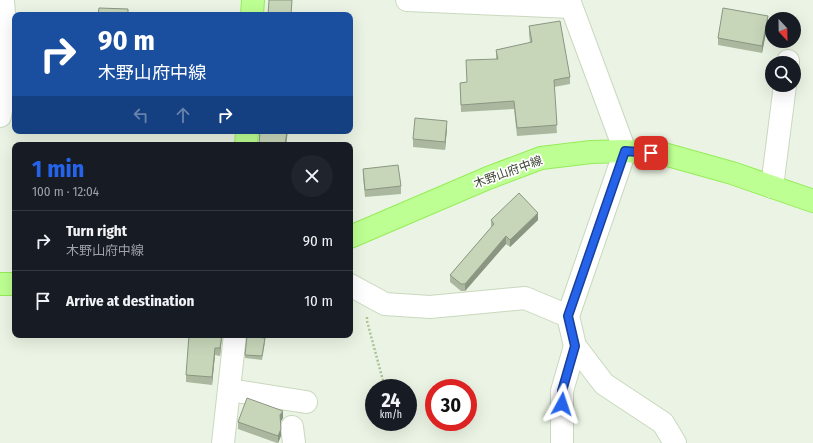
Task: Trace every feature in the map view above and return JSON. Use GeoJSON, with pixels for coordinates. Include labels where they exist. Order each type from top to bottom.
{"type":"FeatureCollection","features":[{"type":"Feature","properties":{"kind":"main road"},"geometry":{"type":"LineString","coordinates":[[252,12],[253,0]]}},
{"type":"Feature","properties":{"kind":"main road","name":"木野山府中線"},"geometry":{"type":"LineString","coordinates":[[353,236],[488,178],[541,158],[591,152],[625,151],[664,154],[732,173],[813,201]]}},
{"type":"Feature","properties":{"kind":"main road"},"geometry":{"type":"LineString","coordinates":[[0,284],[12,284]]}},
{"type":"Feature","properties":{"kind":"street"},"geometry":{"type":"LineString","coordinates":[[0,116],[8,66],[3,0]]}},
{"type":"Feature","properties":{"kind":"street"},"geometry":{"type":"LineString","coordinates":[[407,0],[570,3],[625,151],[568,316],[575,346],[604,384],[663,423],[675,443]]}},
{"type":"Feature","properties":{"kind":"street"},"geometry":{"type":"LineString","coordinates":[[772,187],[784,92]]}},
{"type":"Feature","properties":{"kind":"street"},"geometry":{"type":"LineString","coordinates":[[359,290],[385,304],[430,307],[525,298],[568,316]]}},
{"type":"Feature","properties":{"kind":"street"},"geometry":{"type":"LineString","coordinates":[[223,443],[235,338]]}},
{"type":"Feature","properties":{"kind":"street"},"geometry":{"type":"LineString","coordinates":[[562,443],[562,391],[575,346]]}},
{"type":"Feature","properties":{"kind":"street"},"geometry":{"type":"LineString","coordinates":[[229,390],[306,402]]}},
{"type":"Feature","properties":{"kind":"path"},"geometry":{"type":"LineString","coordinates":[[359,290],[383,379]]}},
{"type":"Feature","properties":{"kind":"building"},"geometry":{"type":"Polygon","coordinates":[[[269,0],[292,0],[291,12],[268,12],[269,0]]]}},
{"type":"Feature","properties":{"kind":"building"},"geometry":{"type":"Polygon","coordinates":[[[99,8],[128,9],[128,12],[98,12],[99,8]]]}},
{"type":"Feature","properties":{"kind":"building"},"geometry":{"type":"Polygon","coordinates":[[[723,8],[765,15],[765,31],[762,46],[718,38],[723,8]]]}},
{"type":"Feature","properties":{"kind":"building"},"geometry":{"type":"Polygon","coordinates":[[[560,21],[570,77],[554,80],[557,125],[517,128],[514,101],[461,105],[460,83],[467,82],[466,60],[498,59],[496,50],[532,42],[529,26],[560,21]]]}},
{"type":"Feature","properties":{"kind":"building"},"geometry":{"type":"Polygon","coordinates":[[[415,118],[447,121],[445,142],[413,139],[415,118]]]}},
{"type":"Feature","properties":{"kind":"building"},"geometry":{"type":"Polygon","coordinates":[[[260,134],[287,134],[285,142],[259,142],[260,134]]]}},
{"type":"Feature","properties":{"kind":"building"},"geometry":{"type":"Polygon","coordinates":[[[398,165],[401,186],[365,190],[363,169],[398,165]]]}},
{"type":"Feature","properties":{"kind":"building"},"geometry":{"type":"Polygon","coordinates":[[[519,193],[538,213],[510,240],[506,236],[465,284],[461,284],[450,275],[494,224],[491,220],[519,193]]]}},
{"type":"Feature","properties":{"kind":"building"},"geometry":{"type":"Polygon","coordinates":[[[189,338],[222,338],[220,348],[215,348],[212,377],[186,375],[189,338]]]}},
{"type":"Feature","properties":{"kind":"building"},"geometry":{"type":"Polygon","coordinates":[[[247,338],[265,338],[262,356],[245,355],[247,338]]]}},
{"type":"Feature","properties":{"kind":"building"},"geometry":{"type":"Polygon","coordinates":[[[247,398],[283,411],[280,415],[281,429],[278,436],[238,422],[247,398]]]}},
{"type":"Feature","properties":{"kind":"route"},"geometry":{"type":"LineString","coordinates":[[562,404],[562,391],[575,346],[568,316],[625,151],[651,153]]}}]}
